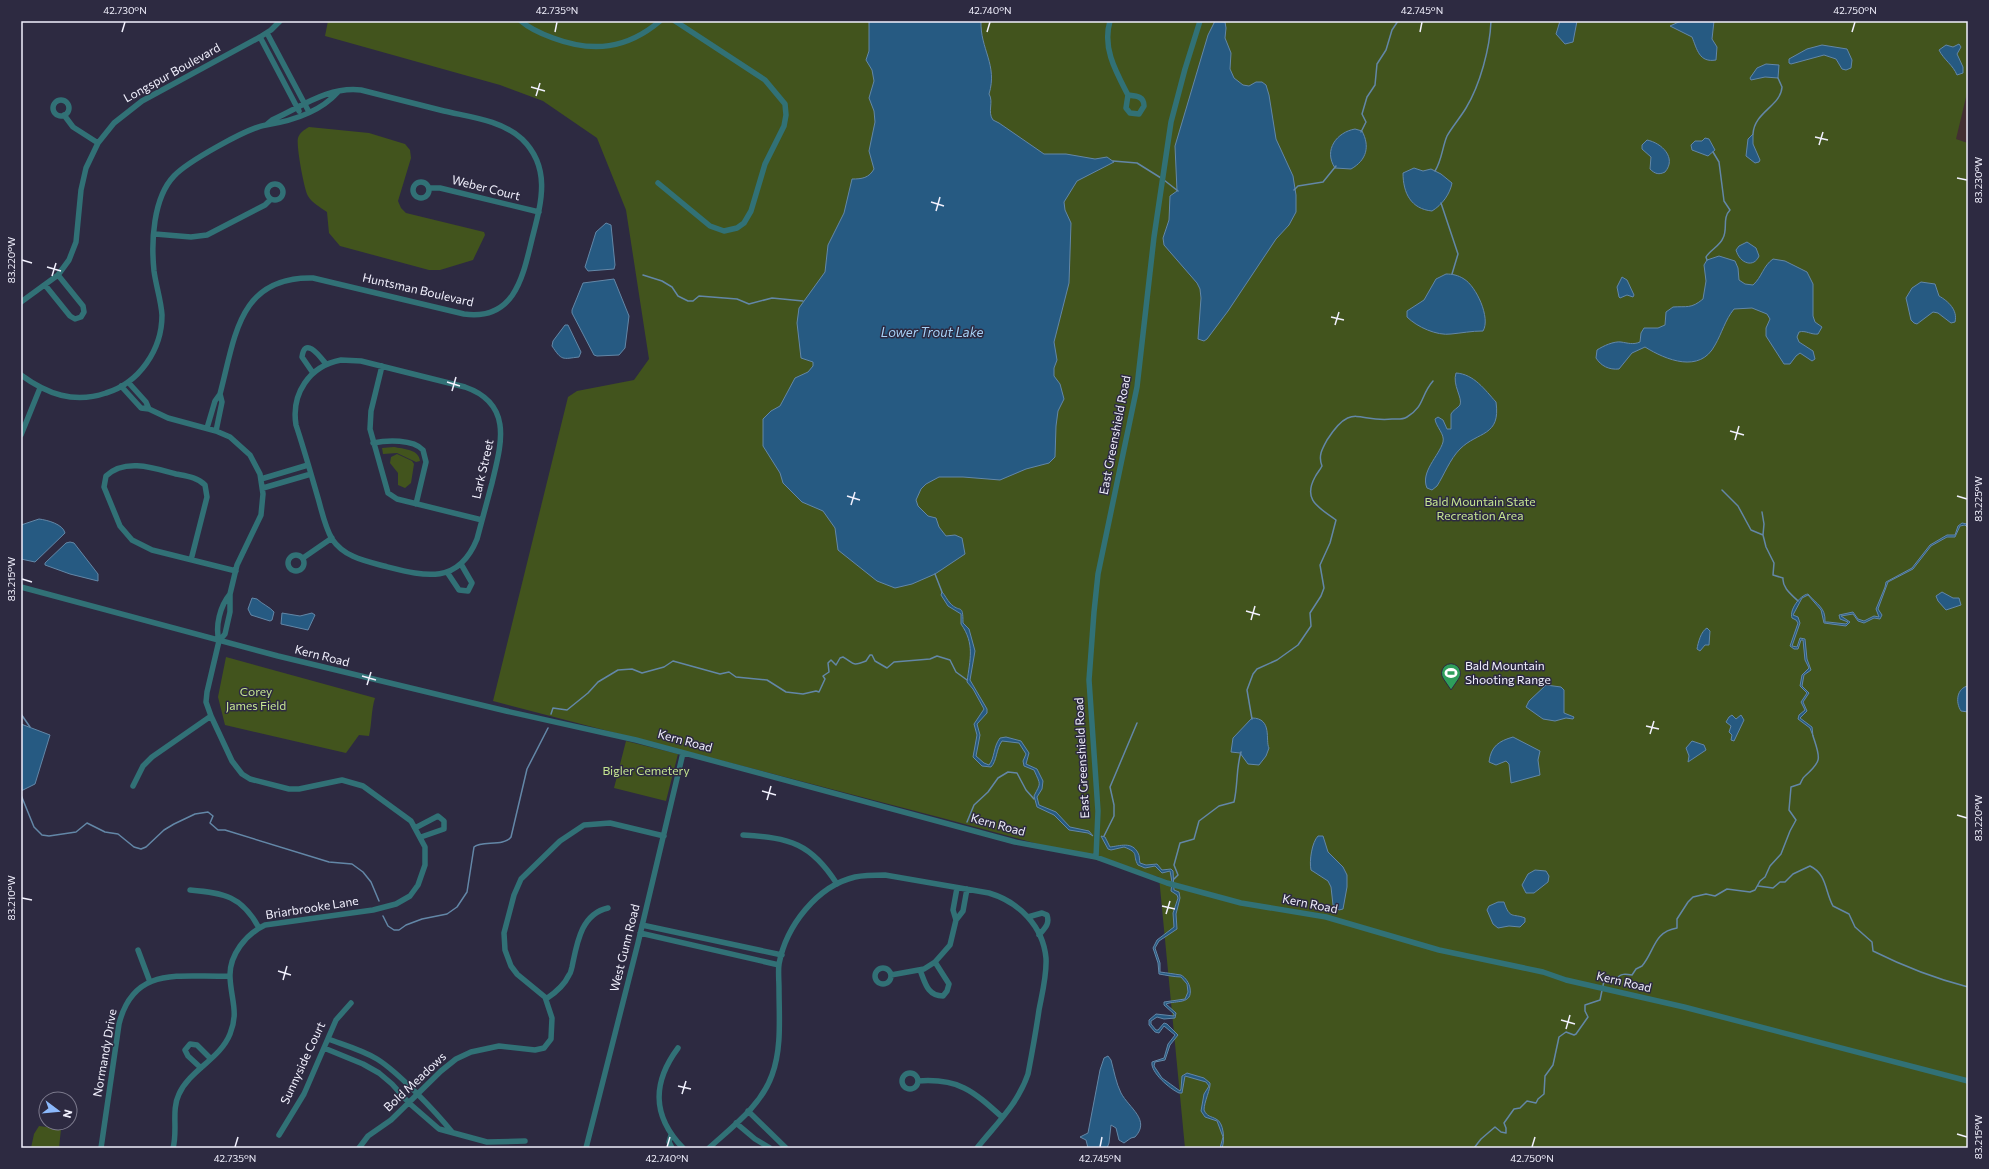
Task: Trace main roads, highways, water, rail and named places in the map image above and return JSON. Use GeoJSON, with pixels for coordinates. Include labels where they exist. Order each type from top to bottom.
{"type":"FeatureCollection","features":[{"type":"Feature","properties":{"kind":"water","name":"Lower Trout Lake"},"geometry":{"type":"Polygon","coordinates":[[[869,21],[981,21],[981,31],[991,74],[989,94],[991,100],[991,117],[993,120],[1044,154],[1066,154],[1095,159],[1107,157],[1114,162],[1077,181],[1064,202],[1065,210],[1071,223],[1069,283],[1054,342],[1057,360],[1054,368],[1054,376],[1060,384],[1064,399],[1058,411],[1055,457],[1049,463],[1026,469],[1000,480],[939,477],[926,484],[921,489],[916,500],[918,506],[928,516],[936,518],[939,527],[946,536],[955,535],[962,538],[965,554],[935,574],[912,584],[895,588],[877,581],[838,550],[835,528],[823,511],[802,502],[783,483],[780,473],[763,446],[763,419],[771,411],[780,406],[795,378],[808,372],[813,366],[813,362],[801,358],[797,323],[799,308],[825,272],[828,245],[844,213],[852,179],[865,177],[874,169],[869,151],[875,122],[874,111],[869,98],[874,81],[872,70],[866,60],[869,51],[869,21]]]}},
{"type":"Feature","properties":{"kind":"water"},"geometry":{"type":"Polygon","coordinates":[[[1215,21],[1225,22],[1225,38],[1231,53],[1230,69],[1234,78],[1243,85],[1249,86],[1256,82],[1262,82],[1266,85],[1276,139],[1293,176],[1296,195],[1296,212],[1289,225],[1276,239],[1228,311],[1204,341],[1198,339],[1201,298],[1200,289],[1197,283],[1164,245],[1163,238],[1169,220],[1170,196],[1177,191],[1175,146],[1208,35],[1215,21]]]}},
{"type":"Feature","properties":{"kind":"water"},"geometry":{"type":"Polygon","coordinates":[[[1560,21],[1577,21],[1573,42],[1565,44],[1556,34],[1560,21]]]}},
{"type":"Feature","properties":{"kind":"water"},"geometry":{"type":"Polygon","coordinates":[[[1681,21],[1714,21],[1712,39],[1717,47],[1716,60],[1710,60],[1702,57],[1697,50],[1692,37],[1670,26],[1681,21]]]}},
{"type":"Feature","properties":{"kind":"water"},"geometry":{"type":"Polygon","coordinates":[[[1959,44],[1961,47],[1957,54],[1963,67],[1963,73],[1957,75],[1939,50],[1946,45],[1953,47],[1959,44]]]}},
{"type":"Feature","properties":{"kind":"water"},"geometry":{"type":"Polygon","coordinates":[[[1822,45],[1847,49],[1852,60],[1851,68],[1846,70],[1842,69],[1836,59],[1824,55],[1791,64],[1789,63],[1789,59],[1807,49],[1822,45]]]}},
{"type":"Feature","properties":{"kind":"water"},"geometry":{"type":"Polygon","coordinates":[[[1766,64],[1779,65],[1778,78],[1765,77],[1751,80],[1750,78],[1757,68],[1766,64]]]}},
{"type":"Feature","properties":{"kind":"water"},"geometry":{"type":"Polygon","coordinates":[[[1355,129],[1362,131],[1366,142],[1366,152],[1364,157],[1351,169],[1335,168],[1331,155],[1331,149],[1334,143],[1343,134],[1355,129]]]}},
{"type":"Feature","properties":{"kind":"water"},"geometry":{"type":"Polygon","coordinates":[[[1753,134],[1753,144],[1760,160],[1759,162],[1755,163],[1746,156],[1748,139],[1753,134]]]}},
{"type":"Feature","properties":{"kind":"water"},"geometry":{"type":"Polygon","coordinates":[[[1705,138],[1709,139],[1715,150],[1708,156],[1692,150],[1691,145],[1695,141],[1702,141],[1705,138]]]}},
{"type":"Feature","properties":{"kind":"water"},"geometry":{"type":"Polygon","coordinates":[[[1647,140],[1658,144],[1669,157],[1668,167],[1665,172],[1661,174],[1657,174],[1650,169],[1651,157],[1642,149],[1642,145],[1647,140]]]}},
{"type":"Feature","properties":{"kind":"water"},"geometry":{"type":"Polygon","coordinates":[[[1414,168],[1423,171],[1431,169],[1441,174],[1452,183],[1445,199],[1432,211],[1419,207],[1410,199],[1407,193],[1403,180],[1403,173],[1414,168]]]}},
{"type":"Feature","properties":{"kind":"water"},"geometry":{"type":"Polygon","coordinates":[[[606,223],[611,225],[615,265],[614,269],[588,271],[585,267],[596,232],[606,223]]]}},
{"type":"Feature","properties":{"kind":"water"},"geometry":{"type":"Polygon","coordinates":[[[1747,242],[1756,248],[1759,256],[1757,260],[1751,263],[1747,263],[1741,259],[1736,250],[1739,246],[1747,242]]]}},
{"type":"Feature","properties":{"kind":"water"},"geometry":{"type":"Polygon","coordinates":[[[1719,256],[1735,261],[1738,268],[1739,280],[1745,284],[1753,285],[1773,259],[1785,261],[1807,272],[1813,284],[1813,316],[1815,322],[1822,327],[1818,334],[1799,332],[1797,337],[1799,342],[1813,351],[1815,359],[1812,361],[1800,353],[1790,364],[1784,364],[1766,336],[1766,328],[1770,319],[1767,314],[1752,308],[1734,309],[1715,345],[1709,354],[1701,359],[1692,362],[1672,360],[1645,347],[1632,353],[1619,369],[1609,368],[1598,361],[1596,358],[1597,350],[1599,348],[1615,342],[1633,344],[1640,342],[1641,333],[1644,328],[1658,328],[1665,325],[1666,312],[1673,307],[1692,306],[1703,299],[1706,281],[1704,265],[1707,260],[1719,256]]]}},
{"type":"Feature","properties":{"kind":"water"},"geometry":{"type":"Polygon","coordinates":[[[1446,274],[1455,275],[1462,278],[1473,288],[1484,311],[1485,325],[1483,331],[1440,334],[1422,327],[1407,317],[1407,311],[1424,300],[1436,279],[1446,274]]]}},
{"type":"Feature","properties":{"kind":"water"},"geometry":{"type":"Polygon","coordinates":[[[1622,277],[1627,280],[1634,295],[1633,297],[1627,295],[1620,298],[1619,297],[1617,287],[1622,277]]]}},
{"type":"Feature","properties":{"kind":"water"},"geometry":{"type":"Polygon","coordinates":[[[614,279],[629,316],[625,348],[619,355],[597,356],[594,355],[572,313],[572,310],[583,283],[614,279]]]}},
{"type":"Feature","properties":{"kind":"water"},"geometry":{"type":"Polygon","coordinates":[[[1921,282],[1935,284],[1939,296],[1952,306],[1956,318],[1955,322],[1951,323],[1938,313],[1933,312],[1917,324],[1911,320],[1906,298],[1912,288],[1921,282]]]}},
{"type":"Feature","properties":{"kind":"water"},"geometry":{"type":"Polygon","coordinates":[[[565,325],[568,325],[581,352],[579,357],[560,357],[552,346],[553,341],[565,325]]]}},
{"type":"Feature","properties":{"kind":"water"},"geometry":{"type":"Polygon","coordinates":[[[1456,373],[1468,376],[1479,383],[1496,402],[1497,413],[1492,428],[1467,443],[1456,453],[1437,486],[1432,490],[1427,488],[1426,476],[1443,442],[1442,433],[1435,419],[1438,417],[1443,420],[1447,429],[1451,429],[1451,414],[1461,402],[1455,382],[1456,373]]]}},
{"type":"Feature","properties":{"kind":"water"},"geometry":{"type":"Polygon","coordinates":[[[39,519],[50,521],[58,525],[64,530],[65,533],[35,562],[21,559],[21,525],[39,519]]]}},
{"type":"Feature","properties":{"kind":"water"},"geometry":{"type":"Polygon","coordinates":[[[1962,523],[1967,524],[1968,528],[1965,525],[1960,526],[1955,537],[1947,537],[1931,546],[1913,569],[1888,582],[1878,609],[1882,615],[1880,619],[1874,618],[1864,623],[1858,621],[1853,614],[1841,616],[1850,622],[1846,626],[1824,623],[1821,610],[1808,595],[1802,598],[1793,615],[1798,617],[1800,623],[1792,646],[1797,647],[1800,638],[1805,639],[1807,659],[1811,670],[1804,675],[1802,686],[1809,693],[1803,702],[1807,711],[1800,718],[1812,727],[1813,736],[1810,728],[1798,719],[1799,715],[1805,710],[1801,702],[1807,693],[1800,686],[1802,675],[1809,668],[1805,660],[1803,640],[1801,640],[1798,649],[1794,649],[1790,646],[1798,623],[1792,618],[1791,615],[1796,603],[1802,597],[1808,594],[1822,609],[1825,622],[1846,624],[1848,622],[1840,619],[1839,615],[1853,612],[1858,619],[1864,621],[1874,616],[1879,617],[1876,609],[1886,582],[1912,568],[1930,545],[1947,535],[1955,535],[1958,526],[1962,523]]]}},
{"type":"Feature","properties":{"kind":"water"},"geometry":{"type":"Polygon","coordinates":[[[66,543],[74,543],[98,574],[98,581],[70,574],[45,565],[45,563],[66,543]]]}},
{"type":"Feature","properties":{"kind":"water"},"geometry":{"type":"Polygon","coordinates":[[[942,592],[953,606],[962,610],[963,623],[969,629],[975,651],[970,680],[987,709],[987,713],[977,724],[980,735],[976,756],[984,763],[989,765],[1000,738],[1006,737],[1021,741],[1029,753],[1026,764],[1037,769],[1043,781],[1042,789],[1037,797],[1039,805],[1056,812],[1070,827],[1089,831],[1093,836],[1088,833],[1069,830],[1054,815],[1037,807],[1034,796],[1039,786],[1039,782],[1034,770],[1024,766],[1023,761],[1026,754],[1019,743],[1002,741],[991,767],[982,766],[973,757],[977,735],[974,724],[984,709],[973,689],[967,682],[970,645],[961,624],[961,614],[948,606],[941,595],[942,592]]]}},
{"type":"Feature","properties":{"kind":"water"},"geometry":{"type":"Polygon","coordinates":[[[1942,592],[1953,598],[1959,598],[1961,605],[1946,610],[1938,601],[1936,596],[1942,592]]]}},
{"type":"Feature","properties":{"kind":"water"},"geometry":{"type":"Polygon","coordinates":[[[252,598],[257,599],[274,612],[272,620],[270,621],[251,615],[248,609],[252,598]]]}},
{"type":"Feature","properties":{"kind":"water"},"geometry":{"type":"Polygon","coordinates":[[[282,613],[300,616],[312,613],[315,615],[308,630],[281,624],[282,613]]]}},
{"type":"Feature","properties":{"kind":"water"},"geometry":{"type":"Polygon","coordinates":[[[1707,628],[1710,631],[1709,645],[1705,645],[1700,651],[1697,649],[1701,634],[1707,628]]]}},
{"type":"Feature","properties":{"kind":"water"},"geometry":{"type":"Polygon","coordinates":[[[1546,685],[1561,687],[1564,690],[1564,713],[1574,717],[1573,719],[1566,718],[1555,721],[1543,719],[1526,707],[1529,701],[1546,685]]]}},
{"type":"Feature","properties":{"kind":"water"},"geometry":{"type":"Polygon","coordinates":[[[1968,686],[1968,712],[1961,711],[1958,704],[1958,696],[1961,689],[1968,686]]]}},
{"type":"Feature","properties":{"kind":"water"},"geometry":{"type":"Polygon","coordinates":[[[1732,715],[1736,719],[1741,715],[1744,720],[1734,741],[1731,740],[1732,735],[1729,732],[1731,726],[1726,722],[1732,715]]]}},
{"type":"Feature","properties":{"kind":"water"},"geometry":{"type":"Polygon","coordinates":[[[1252,718],[1259,719],[1263,722],[1267,730],[1269,748],[1266,756],[1259,765],[1248,764],[1240,753],[1231,752],[1233,738],[1252,718]]]}},
{"type":"Feature","properties":{"kind":"water"},"geometry":{"type":"Polygon","coordinates":[[[21,724],[50,735],[35,784],[21,791],[21,724]]]}},
{"type":"Feature","properties":{"kind":"water"},"geometry":{"type":"Polygon","coordinates":[[[1513,737],[1540,751],[1538,760],[1540,775],[1511,783],[1509,764],[1506,761],[1496,765],[1489,762],[1490,756],[1496,745],[1513,737]]]}},
{"type":"Feature","properties":{"kind":"water"},"geometry":{"type":"Polygon","coordinates":[[[1692,741],[1704,745],[1706,750],[1688,762],[1689,756],[1686,748],[1692,741]]]}},
{"type":"Feature","properties":{"kind":"water"},"geometry":{"type":"Polygon","coordinates":[[[1101,836],[1105,837],[1110,847],[1126,845],[1135,849],[1139,854],[1140,863],[1146,865],[1157,864],[1162,870],[1171,869],[1173,871],[1174,890],[1179,892],[1180,898],[1176,914],[1177,929],[1159,941],[1155,948],[1160,963],[1160,972],[1183,976],[1189,984],[1190,993],[1189,997],[1183,1001],[1166,1004],[1176,1013],[1175,1018],[1164,1019],[1157,1017],[1151,1021],[1151,1024],[1156,1030],[1158,1030],[1164,1023],[1178,1035],[1170,1045],[1165,1060],[1155,1062],[1154,1066],[1162,1078],[1180,1091],[1182,1076],[1187,1073],[1204,1078],[1210,1083],[1204,1110],[1208,1115],[1219,1121],[1221,1124],[1224,1137],[1222,1148],[1220,1148],[1223,1137],[1217,1121],[1205,1117],[1201,1111],[1204,1094],[1209,1086],[1206,1082],[1185,1076],[1182,1093],[1179,1093],[1161,1080],[1152,1066],[1152,1062],[1164,1058],[1168,1044],[1175,1035],[1164,1026],[1159,1033],[1155,1032],[1149,1025],[1149,1020],[1156,1014],[1174,1016],[1174,1014],[1164,1005],[1164,1002],[1185,999],[1188,992],[1187,984],[1181,977],[1159,974],[1158,963],[1153,948],[1157,940],[1174,927],[1173,913],[1178,898],[1177,895],[1171,891],[1172,882],[1170,871],[1162,873],[1155,866],[1145,868],[1138,865],[1135,854],[1132,851],[1124,847],[1111,850],[1108,849],[1101,836]]]}},
{"type":"Feature","properties":{"kind":"water"},"geometry":{"type":"Polygon","coordinates":[[[1318,836],[1323,836],[1328,852],[1343,867],[1347,875],[1347,887],[1343,909],[1339,910],[1333,905],[1331,887],[1328,881],[1311,870],[1310,862],[1312,852],[1314,843],[1318,836]]]}},
{"type":"Feature","properties":{"kind":"water"},"geometry":{"type":"Polygon","coordinates":[[[1535,870],[1546,871],[1549,876],[1548,882],[1534,893],[1526,893],[1522,885],[1528,874],[1535,870]]]}},
{"type":"Feature","properties":{"kind":"water"},"geometry":{"type":"Polygon","coordinates":[[[1498,902],[1504,902],[1510,914],[1525,918],[1525,922],[1520,927],[1509,926],[1498,928],[1493,924],[1487,910],[1489,906],[1498,902]]]}},
{"type":"Feature","properties":{"kind":"water"},"geometry":{"type":"Polygon","coordinates":[[[1108,1056],[1111,1060],[1116,1081],[1121,1093],[1137,1114],[1141,1125],[1135,1137],[1124,1143],[1119,1140],[1116,1128],[1111,1125],[1107,1148],[1088,1148],[1086,1140],[1080,1137],[1088,1133],[1100,1070],[1104,1058],[1108,1056]]]}},
{"type":"Feature","properties":{"kind":"waterway"},"geometry":{"type":"LineString","coordinates":[[1361,132],[1366,122],[1362,114],[1367,97],[1375,85],[1377,64],[1386,50],[1392,30],[1398,21]]}},
{"type":"Feature","properties":{"kind":"waterway"},"geometry":{"type":"LineString","coordinates":[[1435,171],[1447,136],[1466,108],[1476,88],[1489,43],[1491,21]]}},
{"type":"Feature","properties":{"kind":"waterway"},"geometry":{"type":"LineString","coordinates":[[1753,134],[1754,126],[1762,114],[1781,94],[1782,87],[1778,78]]}},
{"type":"Feature","properties":{"kind":"waterway"},"geometry":{"type":"LineString","coordinates":[[1707,260],[1706,257],[1723,238],[1726,216],[1730,210],[1724,201],[1719,162],[1713,152]]}},
{"type":"Feature","properties":{"kind":"waterway"},"geometry":{"type":"LineString","coordinates":[[1113,161],[1137,163],[1161,178]]}},
{"type":"Feature","properties":{"kind":"waterway"},"geometry":{"type":"LineString","coordinates":[[1294,190],[1298,186],[1323,182],[1336,166]]}},
{"type":"Feature","properties":{"kind":"waterway"},"geometry":{"type":"LineString","coordinates":[[1164,180],[1178,191]]}},
{"type":"Feature","properties":{"kind":"waterway"},"geometry":{"type":"LineString","coordinates":[[1441,203],[1458,254],[1452,274]]}},
{"type":"Feature","properties":{"kind":"waterway"},"geometry":{"type":"LineString","coordinates":[[643,275],[662,281],[672,287],[678,296],[688,301],[693,301],[699,296],[737,299],[749,304],[772,298],[803,301]]}},
{"type":"Feature","properties":{"kind":"waterway"},"geometry":{"type":"LineString","coordinates":[[1252,719],[1247,690],[1253,674],[1257,669],[1277,660],[1298,645],[1311,626],[1310,613],[1321,596],[1324,588],[1320,565],[1330,543],[1336,520],[1315,503],[1311,492],[1315,477],[1322,466],[1321,456],[1325,443],[1336,428],[1350,417],[1356,416],[1380,419],[1403,419],[1407,417],[1420,405],[1426,391],[1433,381]]}},
{"type":"Feature","properties":{"kind":"waterway"},"geometry":{"type":"LineString","coordinates":[[1722,490],[1738,506],[1751,530],[1763,535]]}},
{"type":"Feature","properties":{"kind":"waterway"},"geometry":{"type":"LineString","coordinates":[[1762,512],[1764,524],[1763,535],[1766,547],[1774,563],[1773,575],[1783,578],[1784,585],[1790,594],[1798,601]]}},
{"type":"Feature","properties":{"kind":"waterway"},"geometry":{"type":"LineString","coordinates":[[935,574],[942,592]]}},
{"type":"Feature","properties":{"kind":"waterway"},"geometry":{"type":"LineString","coordinates":[[551,714],[553,708],[567,710],[588,693],[598,682],[618,670],[632,669],[642,673],[664,667],[673,661],[720,674],[729,672],[736,677],[767,680],[786,692],[803,694],[816,691],[819,692],[825,679],[823,676],[829,672],[828,663],[831,660],[836,665],[840,658],[843,657],[855,664],[858,664],[866,661],[870,655],[872,655],[875,661],[887,668],[894,662],[930,659],[937,656],[950,660],[956,672],[967,680]]}},
{"type":"Feature","properties":{"kind":"waterway"},"geometry":{"type":"LineString","coordinates":[[21,714],[30,727]]}},
{"type":"Feature","properties":{"kind":"waterway"},"geometry":{"type":"LineString","coordinates":[[1104,836],[1114,816],[1114,805],[1110,787],[1137,723]]}},
{"type":"Feature","properties":{"kind":"waterway"},"geometry":{"type":"LineString","coordinates":[[383,916],[388,926],[394,930],[399,930],[406,925],[422,919],[447,914],[457,907],[467,892],[474,847],[482,844],[503,842],[511,837],[527,769],[548,728]]}},
{"type":"Feature","properties":{"kind":"waterway"},"geometry":{"type":"LineString","coordinates":[[1474,1148],[1481,1139],[1495,1127],[1501,1132],[1506,1133],[1504,1123],[1514,1109],[1520,1108],[1527,1101],[1536,1103],[1544,1094],[1545,1076],[1553,1065],[1559,1037],[1566,1032],[1574,1035],[1576,1034],[1588,1017],[1585,1011],[1585,1005],[1600,1000],[1604,981],[1609,979],[1617,979],[1623,974],[1632,975],[1636,969],[1642,966],[1659,938],[1669,930],[1677,928],[1677,919],[1693,897],[1706,894],[1715,896],[1727,889],[1750,892],[1755,890],[1760,881],[1765,877],[1770,866],[1781,854],[1796,820],[1789,810],[1791,787],[1800,784],[1803,778],[1811,771],[1817,762],[1818,754],[1813,736]]}},
{"type":"Feature","properties":{"kind":"waterway"},"geometry":{"type":"LineString","coordinates":[[1174,879],[1178,875],[1174,865],[1180,843],[1194,839],[1199,821],[1219,806],[1234,802],[1238,764],[1241,752]]}},
{"type":"Feature","properties":{"kind":"waterway"},"geometry":{"type":"LineString","coordinates":[[967,822],[974,805],[988,792],[998,778],[1008,772],[1017,773],[1026,790],[1034,799]]}},
{"type":"Feature","properties":{"kind":"waterway"},"geometry":{"type":"LineString","coordinates":[[21,795],[34,827],[42,835],[49,836],[76,832],[87,823],[105,832],[118,834],[134,847],[141,849],[146,847],[164,830],[174,824],[195,814],[208,812],[213,816],[210,823],[218,830],[225,830],[329,862],[352,864],[363,872],[371,882],[379,901]]}},
{"type":"Feature","properties":{"kind":"waterway"},"geometry":{"type":"LineString","coordinates":[[1758,886],[1773,888],[1780,882],[1785,882],[1793,874],[1810,866],[1816,869],[1823,878],[1833,906],[1849,914],[1855,927],[1872,942],[1873,951],[1919,971],[1968,987]]}},
{"type":"Feature","properties":{"kind":"place","name":"Bald Mountain Shooting Range"},"geometry":{"type":"Point","coordinates":[1451,690]}},
{"type":"Feature","properties":{"kind":"park label","name":"Bald Mountain State Recreation Area"},"geometry":{"type":"Point","coordinates":[1480,509]}},
{"type":"Feature","properties":{"kind":"park label","name":"Corey James Field"},"geometry":{"type":"Point","coordinates":[256,699]}},
{"type":"Feature","properties":{"kind":"park label","name":"Bigler Cemetery"},"geometry":{"type":"Point","coordinates":[646,771]}}]}
